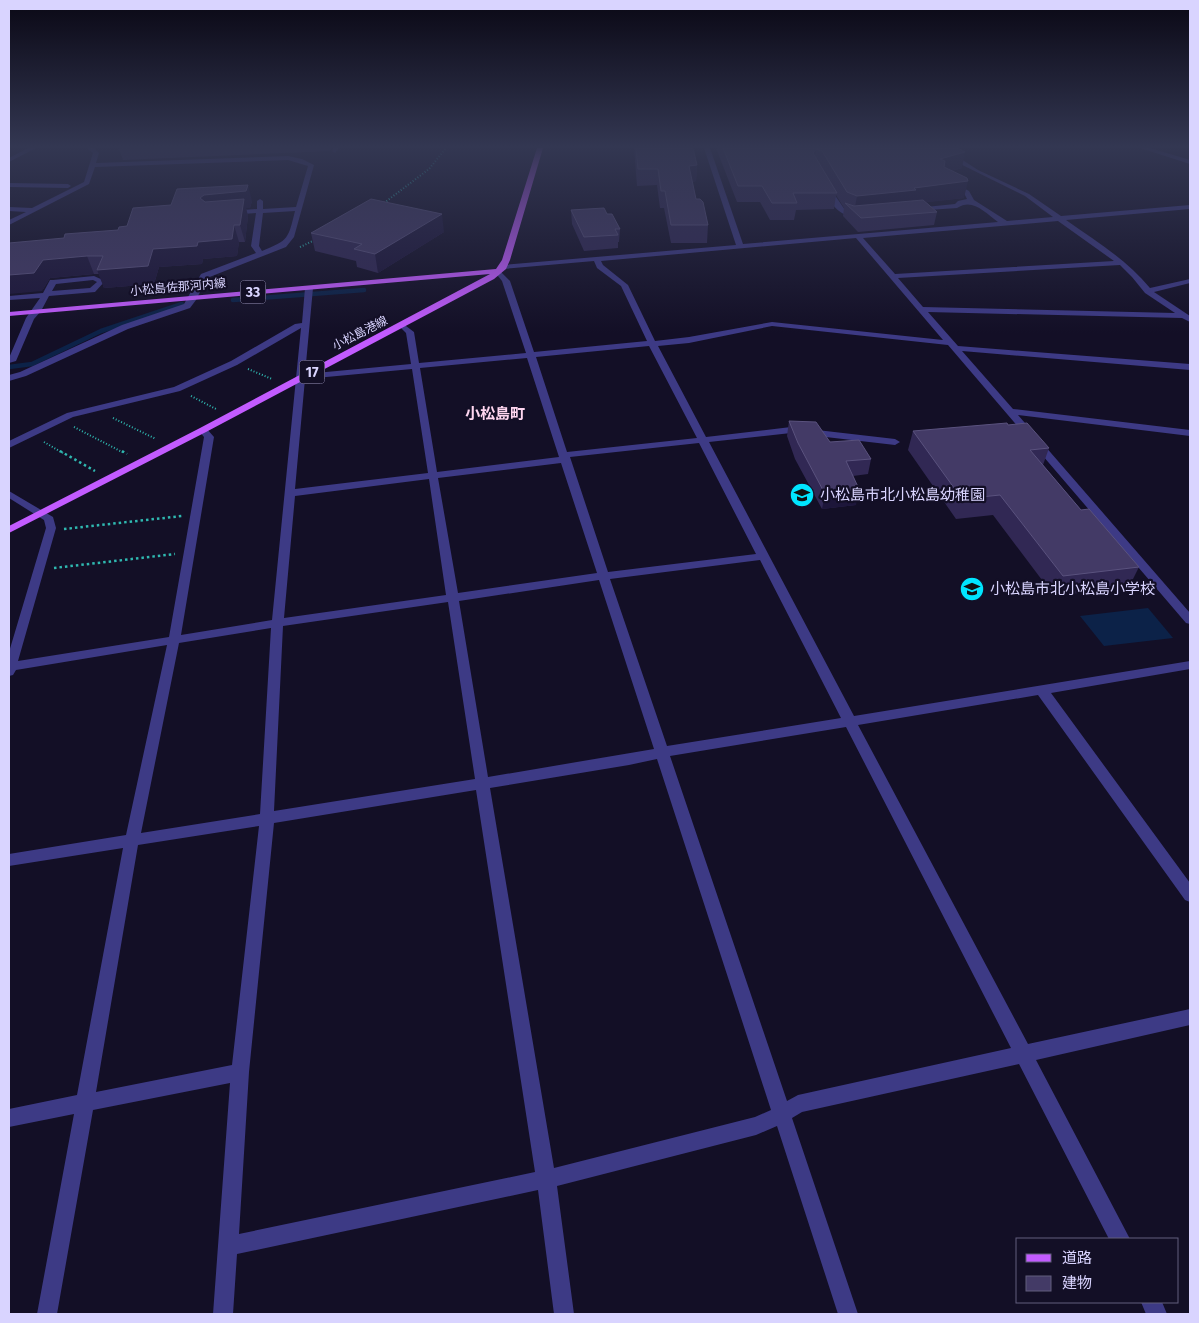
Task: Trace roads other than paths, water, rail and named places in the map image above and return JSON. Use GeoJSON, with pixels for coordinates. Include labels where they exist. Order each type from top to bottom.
{"type":"FeatureCollection","features":[{"type":"Feature","properties":{"kind":"main road"},"geometry":{"type":"LineString","coordinates":[[501,269],[520,210]]}},
{"type":"Feature","properties":{"kind":"main road","name":"小松島佐那河内線"},"geometry":{"type":"LineString","coordinates":[[9,314],[194,297],[309,292],[501,269]]}},
{"type":"Feature","properties":{"kind":"main road","name":"小松島港線"},"geometry":{"type":"LineString","coordinates":[[9,530],[172,447],[286,385],[477,286],[501,269]]}},
{"type":"Feature","properties":{"kind":"street"},"geometry":{"type":"LineString","coordinates":[[28,210],[34,210]]}},
{"type":"Feature","properties":{"kind":"street"},"geometry":{"type":"LineString","coordinates":[[9,223],[34,210]]}},
{"type":"Feature","properties":{"kind":"street"},"geometry":{"type":"LineString","coordinates":[[218,214],[277,210]]}},
{"type":"Feature","properties":{"kind":"street"},"geometry":{"type":"LineString","coordinates":[[9,378],[31,371],[125,327],[187,306],[194,297],[197,285],[204,276],[289,241],[299,210]]}},
{"type":"Feature","properties":{"kind":"street"},"geometry":{"type":"LineString","coordinates":[[727,210],[740,248]]}},
{"type":"Feature","properties":{"kind":"street"},"geometry":{"type":"LineString","coordinates":[[839,210],[846,215],[871,214]]}},
{"type":"Feature","properties":{"kind":"street"},"geometry":{"type":"LineString","coordinates":[[907,211],[920,210]]}},
{"type":"Feature","properties":{"kind":"street"},"geometry":{"type":"LineString","coordinates":[[985,210],[1005,223]]}},
{"type":"Feature","properties":{"kind":"street"},"geometry":{"type":"LineString","coordinates":[[1047,210],[1121,263],[1135,275],[1148,291],[1188,317]]}},
{"type":"Feature","properties":{"kind":"street"},"geometry":{"type":"LineString","coordinates":[[848,1314],[663,752],[501,269],[1160,210]]}},
{"type":"Feature","properties":{"kind":"street"},"geometry":{"type":"LineString","coordinates":[[260,211],[255,246],[260,254]]}},
{"type":"Feature","properties":{"kind":"street"},"geometry":{"type":"LineString","coordinates":[[858,236],[1190,620]]}},
{"type":"Feature","properties":{"kind":"street"},"geometry":{"type":"LineString","coordinates":[[597,260],[600,266],[624,285],[652,343],[1119,1238]]}},
{"type":"Feature","properties":{"kind":"street"},"geometry":{"type":"LineString","coordinates":[[893,276],[1121,263]]}},
{"type":"Feature","properties":{"kind":"street"},"geometry":{"type":"LineString","coordinates":[[9,298],[46,295],[92,290],[97,287],[101,280],[94,278],[56,281],[46,295],[37,311],[30,318],[12,361]]}},
{"type":"Feature","properties":{"kind":"street"},"geometry":{"type":"LineString","coordinates":[[1148,291],[1190,281]]}},
{"type":"Feature","properties":{"kind":"street"},"geometry":{"type":"LineString","coordinates":[[223,1314],[240,1072],[266,817],[278,623],[309,292]]}},
{"type":"Feature","properties":{"kind":"street"},"geometry":{"type":"LineString","coordinates":[[922,309],[1188,317]]}},
{"type":"Feature","properties":{"kind":"street"},"geometry":{"type":"LineString","coordinates":[[9,445],[70,415],[177,390],[234,363],[298,326],[307,324]]}},
{"type":"Feature","properties":{"kind":"street"},"geometry":{"type":"LineString","coordinates":[[302,377],[713,337],[772,324],[952,345],[1190,367]]}},
{"type":"Feature","properties":{"kind":"street"},"geometry":{"type":"LineString","coordinates":[[402,325],[410,332],[546,1179],[564,1314]]}},
{"type":"Feature","properties":{"kind":"street"},"geometry":{"type":"LineString","coordinates":[[1010,412],[1024,412],[1190,433]]}},
{"type":"Feature","properties":{"kind":"street"},"geometry":{"type":"LineString","coordinates":[[47,1314],[132,840],[174,640],[190,552],[209,437],[204,430]]}},
{"type":"Feature","properties":{"kind":"street"},"geometry":{"type":"LineString","coordinates":[[291,493],[565,457],[797,430],[895,442]]}},
{"type":"Feature","properties":{"kind":"street"},"geometry":{"type":"LineString","coordinates":[[9,494],[49,518],[50,532],[10,669]]}},
{"type":"Feature","properties":{"kind":"street"},"geometry":{"type":"LineString","coordinates":[[10,669],[53,658],[278,623],[604,576],[764,556]]}},
{"type":"Feature","properties":{"kind":"street"},"geometry":{"type":"LineString","coordinates":[[9,860],[266,817],[629,760],[663,752],[1190,665]]}},
{"type":"Feature","properties":{"kind":"street"},"geometry":{"type":"LineString","coordinates":[[1042,689],[1190,894]]}},
{"type":"Feature","properties":{"kind":"street"},"geometry":{"type":"LineString","coordinates":[[228,1246],[546,1179],[756,1126],[783,1114],[798,1104],[1190,1017]]}},
{"type":"Feature","properties":{"kind":"street"},"geometry":{"type":"LineString","coordinates":[[9,1118],[86,1101],[240,1072]]}},
{"type":"Feature","properties":{"kind":"water"},"geometry":{"type":"Polygon","coordinates":[[[1148,608],[1173,638],[1104,646],[1080,616],[1148,608]]]}},
{"type":"Feature","properties":{"kind":"waterway"},"geometry":{"type":"LineString","coordinates":[[233,300],[364,290]]}},
{"type":"Feature","properties":{"kind":"waterway"},"geometry":{"type":"LineString","coordinates":[[9,367],[32,364],[101,331],[182,304]]}},
{"type":"Feature","properties":{"kind":"place","name":"小松島市北小松島幼稚園"},"geometry":{"type":"Point","coordinates":[802,495]}},
{"type":"Feature","properties":{"kind":"place","name":"小松島市北小松島小学校"},"geometry":{"type":"Point","coordinates":[972,589]}},
{"type":"Feature","properties":{"kind":"district","name":"小松島町"},"geometry":{"type":"Point","coordinates":[495,414]}}]}
